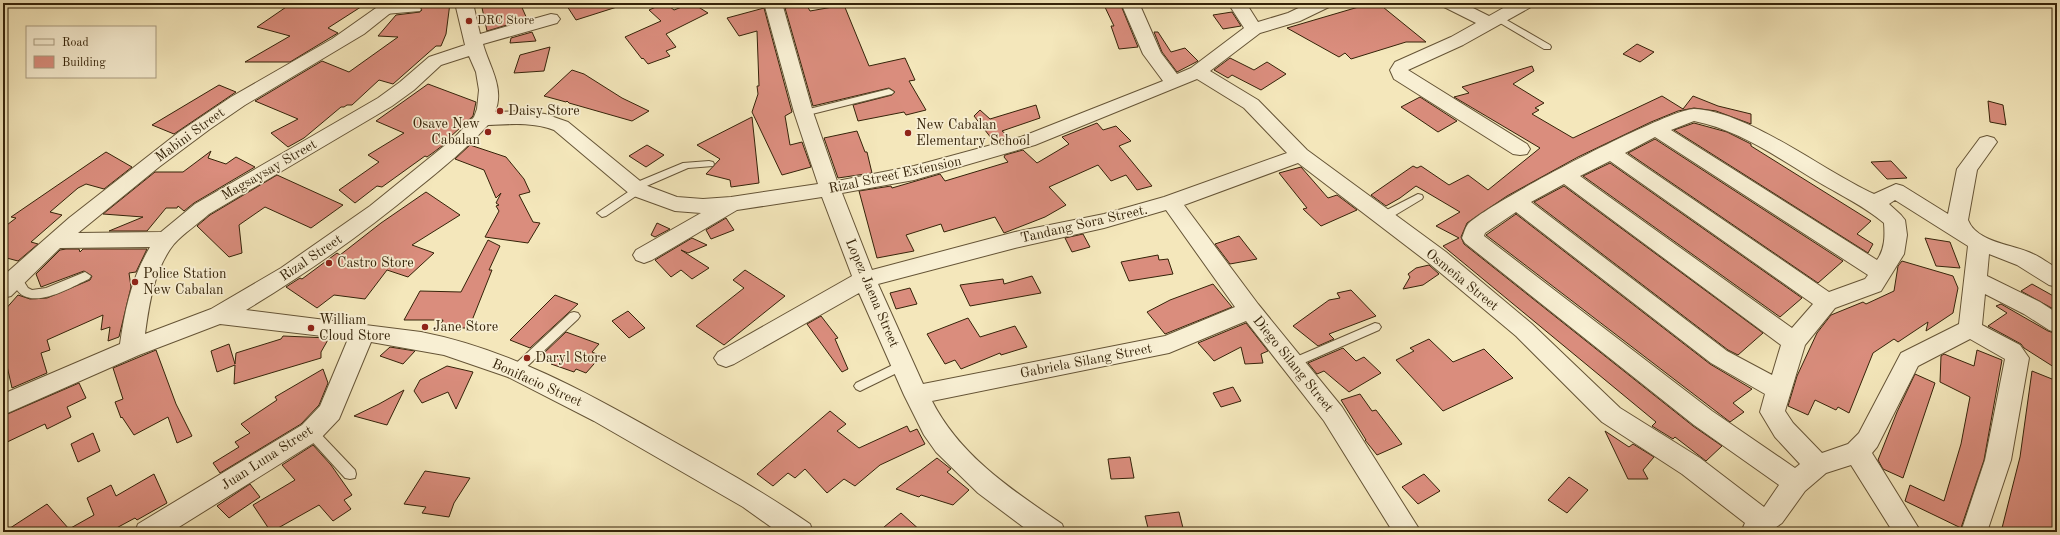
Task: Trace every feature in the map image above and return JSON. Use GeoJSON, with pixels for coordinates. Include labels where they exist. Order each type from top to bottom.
{"type":"FeatureCollection","features":[{"type":"Feature","properties":{"kind":"street"},"geometry":{"type":"LineString","coordinates":[[464,3],[474,44],[484,72],[488,90],[487,109],[483,119]]}},
{"type":"Feature","properties":{"kind":"street","name":"Lopez Jaena Street"},"geometry":{"type":"LineString","coordinates":[[773,3],[804,113],[829,190],[864,280],[933,428],[947,447],[964,465],[998,495],[1052,532]]}},
{"type":"Feature","properties":{"kind":"street"},"geometry":{"type":"LineString","coordinates":[[1130,3],[1152,54],[1174,83]]}},
{"type":"Feature","properties":{"kind":"street"},"geometry":{"type":"LineString","coordinates":[[1237,3],[1254,29]]}},
{"type":"Feature","properties":{"kind":"street","name":"Rizal Street Extension"},"geometry":{"type":"LineString","coordinates":[[483,119],[523,117],[545,120],[561,126],[636,189],[674,204],[703,206],[732,204],[829,190],[914,173],[1020,143],[1174,83],[1197,72],[1254,29],[1294,16],[1323,3]]}},
{"type":"Feature","properties":{"kind":"street"},"geometry":{"type":"LineString","coordinates":[[1450,3],[1493,20]]}},
{"type":"Feature","properties":{"kind":"street"},"geometry":{"type":"LineString","coordinates":[[1520,149],[1401,75],[1399,70],[1401,66],[1457,41],[1525,3]]}},
{"type":"Feature","properties":{"kind":"street","name":"Mabini Street"},"geometry":{"type":"LineString","coordinates":[[9,284],[56,241],[142,170],[199,127],[237,102],[333,45],[390,7]]}},
{"type":"Feature","properties":{"kind":"street","name":"Magsaysay Street"},"geometry":{"type":"LineString","coordinates":[[131,349],[136,313],[150,268],[167,239],[202,209],[385,102],[407,86],[435,61],[474,44],[551,19]]}},
{"type":"Feature","properties":{"kind":"street","name":"Osmeña Street"},"geometry":{"type":"LineString","coordinates":[[1197,72],[1227,88],[1251,104],[1300,155],[1438,258],[1524,330],[1611,415],[1692,466],[1724,493],[1756,529]]}},
{"type":"Feature","properties":{"kind":"street"},"geometry":{"type":"LineString","coordinates":[[1796,483],[1703,418],[1473,238],[1476,229],[1516,202],[1565,175],[1656,129],[1693,115],[1714,119],[1748,132],[1853,193],[1874,203],[1894,220],[1896,234],[1894,254],[1880,272],[1873,285],[1827,302],[1794,342],[1777,389],[1772,412],[1784,430],[1817,465]]}},
{"type":"Feature","properties":{"kind":"street","name":"Rizal Street"},"geometry":{"type":"LineString","coordinates":[[3,404],[131,349],[219,315],[289,274],[377,211],[461,142],[483,119]]}},
{"type":"Feature","properties":{"kind":"street"},"geometry":{"type":"LineString","coordinates":[[1656,129],[1880,272]]}},
{"type":"Feature","properties":{"kind":"street"},"geometry":{"type":"LineString","coordinates":[[1970,329],[1976,280],[1970,238],[1957,220],[1967,169],[1987,142]]}},
{"type":"Feature","properties":{"kind":"street"},"geometry":{"type":"LineString","coordinates":[[1611,152],[1827,302]]}},
{"type":"Feature","properties":{"kind":"street","name":"Tandang Sora Street."},"geometry":{"type":"LineString","coordinates":[[726,358],[864,280],[1015,240],[1104,221],[1171,202],[1300,155]]}},
{"type":"Feature","properties":{"kind":"street"},"geometry":{"type":"LineString","coordinates":[[1565,175],[1794,342]]}},
{"type":"Feature","properties":{"kind":"street"},"geometry":{"type":"LineString","coordinates":[[1874,203],[1896,191],[1970,238],[2025,259],[2057,279]]}},
{"type":"Feature","properties":{"kind":"street","name":"Diego Silang Street"},"geometry":{"type":"LineString","coordinates":[[1171,202],[1250,310],[1333,414],[1408,532]]}},
{"type":"Feature","properties":{"kind":"street"},"geometry":{"type":"LineString","coordinates":[[1516,202],[1719,357],[1777,389]]}},
{"type":"Feature","properties":{"kind":"street"},"geometry":{"type":"LineString","coordinates":[[644,255],[732,204]]}},
{"type":"Feature","properties":{"kind":"street"},"geometry":{"type":"LineString","coordinates":[[56,241],[167,239]]}},
{"type":"Feature","properties":{"kind":"street"},"geometry":{"type":"LineString","coordinates":[[1976,280],[2032,308],[2057,324]]}},
{"type":"Feature","properties":{"kind":"street","name":"Gabriela Silang Street"},"geometry":{"type":"LineString","coordinates":[[916,394],[1169,344],[1250,310]]}},
{"type":"Feature","properties":{"kind":"street","name":"Bonifacio Street"},"geometry":{"type":"LineString","coordinates":[[219,315],[363,332],[446,346],[516,370],[603,414],[752,499],[800,532]]}},
{"type":"Feature","properties":{"kind":"street"},"geometry":{"type":"LineString","coordinates":[[1756,529],[1773,515],[1796,483],[1817,465],[1857,452],[1868,440],[1909,360],[1970,329]]}},
{"type":"Feature","properties":{"kind":"street"},"geometry":{"type":"LineString","coordinates":[[1970,329],[2012,351],[2018,358],[1998,460],[1974,532]]}},
{"type":"Feature","properties":{"kind":"street","name":"Juan Luna Street"},"geometry":{"type":"LineString","coordinates":[[148,532],[311,432],[330,412],[363,332]]}},
{"type":"Feature","properties":{"kind":"street"},"geometry":{"type":"LineString","coordinates":[[1857,452],[1908,532]]}},
{"type":"Feature","properties":{"kind":"lane"},"geometry":{"type":"LineString","coordinates":[[390,7],[417,8]]}},
{"type":"Feature","properties":{"kind":"lane"},"geometry":{"type":"LineString","coordinates":[[1493,20],[1547,46]]}},
{"type":"Feature","properties":{"kind":"lane"},"geometry":{"type":"LineString","coordinates":[[804,113],[889,92]]}},
{"type":"Feature","properties":{"kind":"lane"},"geometry":{"type":"LineString","coordinates":[[602,213],[636,189],[687,165],[709,164]]}},
{"type":"Feature","properties":{"kind":"lane"},"geometry":{"type":"LineString","coordinates":[[1383,218],[1418,197]]}},
{"type":"Feature","properties":{"kind":"lane"},"geometry":{"type":"LineString","coordinates":[[9,284],[26,292],[35,294],[47,292],[85,276]]}},
{"type":"Feature","properties":{"kind":"lane"},"geometry":{"type":"LineString","coordinates":[[516,370],[574,316]]}},
{"type":"Feature","properties":{"kind":"lane"},"geometry":{"type":"LineString","coordinates":[[1293,363],[1375,327]]}},
{"type":"Feature","properties":{"kind":"lane"},"geometry":{"type":"LineString","coordinates":[[860,386],[903,365]]}},
{"type":"Feature","properties":{"kind":"lane"},"geometry":{"type":"LineString","coordinates":[[311,432],[350,474]]}},
{"type":"Feature","properties":{"kind":"building"},"geometry":{"type":"Polygon","coordinates":[[[292,3],[367,3],[328,28],[338,33],[290,62],[245,62],[290,36],[257,27],[292,3]]]}},
{"type":"Feature","properties":{"kind":"building"},"geometry":{"type":"Polygon","coordinates":[[[406,3],[450,3],[446,34],[441,46],[436,46],[393,84],[379,80],[352,105],[341,107],[304,138],[288,147],[271,133],[298,119],[255,101],[322,61],[349,72],[398,37],[378,36],[396,15],[420,12],[422,10],[417,4],[404,5],[406,3]]]}},
{"type":"Feature","properties":{"kind":"building"},"geometry":{"type":"Polygon","coordinates":[[[481,3],[520,3],[527,19],[487,31],[481,3]]]}},
{"type":"Feature","properties":{"kind":"building"},"geometry":{"type":"Polygon","coordinates":[[[565,3],[619,3],[620,6],[576,20],[565,3]]]}},
{"type":"Feature","properties":{"kind":"building"},"geometry":{"type":"Polygon","coordinates":[[[665,3],[674,10],[692,3],[708,13],[666,34],[676,47],[666,51],[670,56],[648,64],[643,58],[642,59],[625,37],[661,21],[649,10],[665,3]]]}},
{"type":"Feature","properties":{"kind":"building"},"geometry":{"type":"Polygon","coordinates":[[[1103,3],[1120,3],[1138,47],[1119,49],[1111,26],[1114,26],[1103,3]]]}},
{"type":"Feature","properties":{"kind":"building"},"geometry":{"type":"Polygon","coordinates":[[[1372,3],[1378,3],[1426,42],[1406,42],[1351,59],[1345,53],[1339,57],[1287,28],[1372,3]]]}},
{"type":"Feature","properties":{"kind":"building"},"geometry":{"type":"Polygon","coordinates":[[[806,4],[810,11],[844,5],[869,66],[905,58],[915,80],[909,81],[926,110],[906,115],[904,112],[858,121],[853,105],[892,95],[895,92],[889,88],[813,106],[785,8],[806,4]]]}},
{"type":"Feature","properties":{"kind":"building"},"geometry":{"type":"Polygon","coordinates":[[[764,8],[792,112],[785,116],[790,145],[802,142],[811,167],[782,175],[752,112],[758,94],[757,86],[759,86],[757,31],[739,36],[727,18],[764,8]]]}},
{"type":"Feature","properties":{"kind":"building"},"geometry":{"type":"Polygon","coordinates":[[[1232,12],[1241,26],[1223,29],[1213,15],[1232,12]]]}},
{"type":"Feature","properties":{"kind":"building"},"geometry":{"type":"Polygon","coordinates":[[[532,32],[536,41],[510,43],[511,38],[532,32]]]}},
{"type":"Feature","properties":{"kind":"building"},"geometry":{"type":"Polygon","coordinates":[[[1154,32],[1158,32],[1171,52],[1185,48],[1198,61],[1177,72],[1162,52],[1154,32]]]}},
{"type":"Feature","properties":{"kind":"building"},"geometry":{"type":"Polygon","coordinates":[[[1637,44],[1654,52],[1640,62],[1623,54],[1637,44]]]}},
{"type":"Feature","properties":{"kind":"building"},"geometry":{"type":"Polygon","coordinates":[[[550,47],[544,71],[514,73],[520,55],[550,47]]]}},
{"type":"Feature","properties":{"kind":"building"},"geometry":{"type":"Polygon","coordinates":[[[1230,58],[1254,70],[1267,62],[1286,74],[1261,90],[1232,75],[1228,78],[1214,70],[1230,58]]]}},
{"type":"Feature","properties":{"kind":"building"},"geometry":{"type":"Polygon","coordinates":[[[1532,66],[1534,71],[1513,84],[1544,103],[1535,108],[1539,110],[1532,114],[1573,138],[1662,96],[1683,109],[1693,96],[1718,106],[1751,114],[1751,124],[1716,111],[1694,108],[1678,111],[1651,122],[1578,157],[1507,196],[1467,223],[1461,237],[1464,244],[1693,426],[1722,446],[1706,461],[1675,437],[1673,439],[1652,426],[1656,422],[1443,246],[1459,238],[1436,226],[1460,212],[1416,186],[1386,206],[1371,195],[1413,166],[1417,168],[1421,166],[1449,185],[1468,175],[1488,190],[1540,148],[1454,97],[1469,93],[1462,87],[1532,66]]]}},
{"type":"Feature","properties":{"kind":"building"},"geometry":{"type":"Polygon","coordinates":[[[572,70],[584,74],[622,98],[649,111],[632,121],[569,103],[567,101],[544,96],[572,70]]]}},
{"type":"Feature","properties":{"kind":"building"},"geometry":{"type":"Polygon","coordinates":[[[428,84],[476,102],[473,116],[449,138],[451,139],[434,152],[427,157],[425,156],[382,187],[377,186],[355,203],[339,190],[379,162],[368,155],[404,133],[376,121],[428,84]]]}},
{"type":"Feature","properties":{"kind":"building"},"geometry":{"type":"Polygon","coordinates":[[[219,85],[236,92],[174,134],[152,125],[219,85]]]}},
{"type":"Feature","properties":{"kind":"building"},"geometry":{"type":"Polygon","coordinates":[[[1420,97],[1457,121],[1438,132],[1401,107],[1420,97]]]}},
{"type":"Feature","properties":{"kind":"building"},"geometry":{"type":"Polygon","coordinates":[[[1988,101],[2003,105],[2006,125],[1990,122],[1988,101]]]}},
{"type":"Feature","properties":{"kind":"building"},"geometry":{"type":"Polygon","coordinates":[[[1036,105],[1040,118],[1002,131],[1011,138],[995,143],[974,116],[980,110],[990,119],[1036,105]]]}},
{"type":"Feature","properties":{"kind":"building"},"geometry":{"type":"Polygon","coordinates":[[[752,117],[759,183],[731,187],[730,180],[706,174],[720,159],[697,145],[752,117]]]}},
{"type":"Feature","properties":{"kind":"building"},"geometry":{"type":"Polygon","coordinates":[[[1097,123],[1103,130],[1116,126],[1131,141],[1119,146],[1152,186],[1137,190],[1126,175],[1111,181],[1098,165],[1049,187],[1066,205],[1045,217],[1004,233],[995,217],[944,232],[941,224],[906,235],[914,251],[877,258],[859,191],[891,186],[892,188],[940,174],[945,181],[1008,162],[1004,157],[1005,155],[1023,150],[1037,163],[1069,144],[1062,137],[1097,123]]]}},
{"type":"Feature","properties":{"kind":"building"},"geometry":{"type":"Polygon","coordinates":[[[1694,123],[1727,132],[1751,144],[1751,146],[1871,221],[1857,234],[1873,244],[1868,253],[1674,130],[1694,123]]]}},
{"type":"Feature","properties":{"kind":"building"},"geometry":{"type":"Polygon","coordinates":[[[857,131],[865,152],[867,152],[872,173],[838,178],[824,138],[857,131]]]}},
{"type":"Feature","properties":{"kind":"building"},"geometry":{"type":"Polygon","coordinates":[[[1655,139],[1843,261],[1818,283],[1628,153],[1655,139]]]}},
{"type":"Feature","properties":{"kind":"building"},"geometry":{"type":"Polygon","coordinates":[[[470,145],[506,157],[524,179],[530,192],[519,195],[533,222],[540,223],[528,243],[485,237],[499,211],[496,206],[499,205],[496,203],[501,193],[496,198],[484,170],[455,159],[470,145]]]}},
{"type":"Feature","properties":{"kind":"building"},"geometry":{"type":"Polygon","coordinates":[[[647,145],[664,155],[646,167],[629,156],[647,145]]]}},
{"type":"Feature","properties":{"kind":"building"},"geometry":{"type":"Polygon","coordinates":[[[211,151],[208,158],[226,164],[236,157],[255,167],[194,203],[184,211],[178,206],[177,208],[166,208],[147,231],[109,231],[143,217],[103,214],[155,172],[183,172],[211,151]]]}},
{"type":"Feature","properties":{"kind":"building"},"geometry":{"type":"Polygon","coordinates":[[[106,152],[132,167],[104,189],[86,184],[78,188],[50,212],[62,215],[31,242],[38,244],[18,261],[3,257],[3,228],[16,218],[11,217],[106,152]]]}},
{"type":"Feature","properties":{"kind":"building"},"geometry":{"type":"Polygon","coordinates":[[[1891,161],[1907,178],[1887,179],[1871,162],[1891,161]]]}},
{"type":"Feature","properties":{"kind":"building"},"geometry":{"type":"Polygon","coordinates":[[[1610,163],[1802,298],[1780,317],[1583,176],[1610,163]]]}},
{"type":"Feature","properties":{"kind":"building"},"geometry":{"type":"Polygon","coordinates":[[[1301,167],[1328,198],[1337,195],[1357,210],[1321,226],[1303,209],[1307,208],[1279,173],[1301,167]]]}},
{"type":"Feature","properties":{"kind":"building"},"geometry":{"type":"Polygon","coordinates":[[[277,175],[343,205],[311,228],[265,207],[239,225],[242,253],[229,257],[197,226],[210,215],[277,175]]]}},
{"type":"Feature","properties":{"kind":"building"},"geometry":{"type":"Polygon","coordinates":[[[1564,186],[1763,333],[1738,355],[1728,350],[1534,202],[1564,186]]]}},
{"type":"Feature","properties":{"kind":"building"},"geometry":{"type":"Polygon","coordinates":[[[426,192],[460,215],[412,245],[434,253],[408,277],[387,270],[365,299],[334,295],[317,308],[286,287],[300,278],[302,279],[337,253],[340,255],[381,223],[426,192]]]}},
{"type":"Feature","properties":{"kind":"building"},"geometry":{"type":"Polygon","coordinates":[[[1516,214],[1710,364],[1752,389],[1733,403],[1744,412],[1730,422],[1486,235],[1516,214]]]}},
{"type":"Feature","properties":{"kind":"building"},"geometry":{"type":"Polygon","coordinates":[[[726,218],[734,230],[711,239],[706,230],[726,218]]]}},
{"type":"Feature","properties":{"kind":"building"},"geometry":{"type":"Polygon","coordinates":[[[657,223],[670,229],[655,237],[651,235],[657,223]]]}},
{"type":"Feature","properties":{"kind":"building"},"geometry":{"type":"Polygon","coordinates":[[[1083,234],[1090,247],[1072,252],[1065,238],[1083,234]]]}},
{"type":"Feature","properties":{"kind":"building"},"geometry":{"type":"Polygon","coordinates":[[[1239,236],[1257,259],[1230,264],[1215,244],[1239,236]]]}},
{"type":"Feature","properties":{"kind":"building"},"geometry":{"type":"Polygon","coordinates":[[[692,238],[707,245],[688,253],[681,250],[709,268],[692,279],[681,270],[671,277],[655,260],[692,238]]]}},
{"type":"Feature","properties":{"kind":"building"},"geometry":{"type":"Polygon","coordinates":[[[1925,238],[1950,242],[1960,268],[1936,266],[1925,238]]]}},
{"type":"Feature","properties":{"kind":"building"},"geometry":{"type":"Polygon","coordinates":[[[488,240],[500,246],[489,270],[492,270],[469,328],[439,328],[443,320],[404,320],[420,291],[461,292],[488,240]]]}},
{"type":"Feature","properties":{"kind":"building"},"geometry":{"type":"Polygon","coordinates":[[[79,249],[80,252],[83,249],[147,249],[136,272],[129,273],[131,287],[119,337],[108,341],[110,327],[101,330],[103,315],[47,340],[50,350],[41,353],[47,373],[12,388],[7,366],[3,368],[3,312],[18,295],[30,299],[47,298],[90,280],[92,276],[84,271],[41,287],[36,274],[60,250],[79,249]]]}},
{"type":"Feature","properties":{"kind":"building"},"geometry":{"type":"Polygon","coordinates":[[[1158,255],[1159,260],[1168,259],[1173,274],[1129,281],[1121,262],[1158,255]]]}},
{"type":"Feature","properties":{"kind":"building"},"geometry":{"type":"Polygon","coordinates":[[[1902,261],[1953,276],[1958,288],[1953,313],[1926,331],[1928,322],[1898,342],[1894,339],[1873,353],[1849,413],[1838,407],[1836,410],[1815,400],[1808,415],[1788,406],[1797,376],[1817,333],[1831,315],[1863,302],[1866,304],[1894,291],[1898,266],[1902,261]]]}},
{"type":"Feature","properties":{"kind":"building"},"geometry":{"type":"Polygon","coordinates":[[[1429,265],[1439,274],[1423,285],[1403,289],[1410,277],[1408,274],[1416,268],[1429,265]]]}},
{"type":"Feature","properties":{"kind":"building"},"geometry":{"type":"Polygon","coordinates":[[[745,270],[785,296],[724,345],[696,326],[744,288],[733,280],[745,270]]]}},
{"type":"Feature","properties":{"kind":"building"},"geometry":{"type":"Polygon","coordinates":[[[1032,276],[1041,293],[970,306],[960,285],[1003,279],[1004,284],[1032,276]]]}},
{"type":"Feature","properties":{"kind":"building"},"geometry":{"type":"Polygon","coordinates":[[[1213,284],[1232,307],[1165,334],[1147,312],[1170,300],[1213,284]]]}},
{"type":"Feature","properties":{"kind":"building"},"geometry":{"type":"Polygon","coordinates":[[[2032,284],[2057,298],[2057,311],[2021,291],[2032,284]]]}},
{"type":"Feature","properties":{"kind":"building"},"geometry":{"type":"Polygon","coordinates":[[[910,288],[917,304],[896,309],[890,293],[910,288]]]}},
{"type":"Feature","properties":{"kind":"building"},"geometry":{"type":"Polygon","coordinates":[[[1351,290],[1376,316],[1329,334],[1334,339],[1318,346],[1293,326],[1329,300],[1340,298],[1337,293],[1351,290]]]}},
{"type":"Feature","properties":{"kind":"building"},"geometry":{"type":"Polygon","coordinates":[[[555,295],[578,304],[530,348],[510,340],[555,295]]]}},
{"type":"Feature","properties":{"kind":"building"},"geometry":{"type":"Polygon","coordinates":[[[2001,304],[2048,331],[2057,334],[2057,369],[2024,348],[2021,344],[1988,326],[2007,313],[1996,306],[2001,304]]]}},
{"type":"Feature","properties":{"kind":"building"},"geometry":{"type":"Polygon","coordinates":[[[628,311],[645,328],[629,338],[612,321],[628,311]]]}},
{"type":"Feature","properties":{"kind":"building"},"geometry":{"type":"Polygon","coordinates":[[[821,316],[838,338],[835,339],[848,369],[842,372],[807,324],[821,316]]]}},
{"type":"Feature","properties":{"kind":"building"},"geometry":{"type":"Polygon","coordinates":[[[968,318],[980,337],[1015,326],[1027,347],[1001,355],[1000,353],[961,369],[955,360],[945,364],[927,334],[968,318]]]}},
{"type":"Feature","properties":{"kind":"building"},"geometry":{"type":"Polygon","coordinates":[[[1246,323],[1268,351],[1261,354],[1263,363],[1245,364],[1241,347],[1214,361],[1198,343],[1246,323]]]}},
{"type":"Feature","properties":{"kind":"building"},"geometry":{"type":"Polygon","coordinates":[[[566,332],[599,344],[592,352],[601,356],[586,373],[576,369],[574,372],[551,364],[554,361],[544,357],[546,355],[543,354],[566,332]]]}},
{"type":"Feature","properties":{"kind":"building"},"geometry":{"type":"Polygon","coordinates":[[[283,336],[329,338],[321,352],[321,358],[234,384],[235,365],[217,372],[211,351],[229,344],[235,364],[236,353],[281,339],[283,336]]]}},
{"type":"Feature","properties":{"kind":"building"},"geometry":{"type":"Polygon","coordinates":[[[1429,339],[1453,362],[1484,349],[1513,378],[1443,411],[1396,360],[1414,351],[1410,348],[1429,339]]]}},
{"type":"Feature","properties":{"kind":"building"},"geometry":{"type":"Polygon","coordinates":[[[390,347],[415,351],[403,364],[380,356],[390,347]]]}},
{"type":"Feature","properties":{"kind":"building"},"geometry":{"type":"Polygon","coordinates":[[[1343,348],[1356,361],[1364,357],[1381,373],[1349,392],[1324,371],[1317,374],[1308,363],[1343,348]]]}},
{"type":"Feature","properties":{"kind":"building"},"geometry":{"type":"Polygon","coordinates":[[[156,350],[176,404],[192,436],[177,443],[168,417],[134,435],[122,417],[121,418],[115,402],[123,399],[113,368],[156,350]]]}},
{"type":"Feature","properties":{"kind":"building"},"geometry":{"type":"Polygon","coordinates":[[[1977,350],[2002,360],[1984,460],[1961,528],[1905,501],[1910,485],[1944,501],[1961,444],[1970,397],[1940,382],[1941,356],[1944,354],[1974,366],[1977,350]]]}},
{"type":"Feature","properties":{"kind":"building"},"geometry":{"type":"Polygon","coordinates":[[[447,366],[473,372],[456,409],[448,392],[422,403],[414,391],[420,380],[447,366]]]}},
{"type":"Feature","properties":{"kind":"building"},"geometry":{"type":"Polygon","coordinates":[[[323,369],[328,383],[319,405],[301,424],[220,473],[213,463],[239,447],[235,442],[250,433],[241,424],[277,400],[275,397],[323,369]]]}},
{"type":"Feature","properties":{"kind":"building"},"geometry":{"type":"Polygon","coordinates":[[[2032,371],[2057,381],[2057,532],[2001,532],[2020,457],[2032,371]]]}},
{"type":"Feature","properties":{"kind":"building"},"geometry":{"type":"Polygon","coordinates":[[[1915,374],[1935,383],[1903,478],[1883,469],[1878,460],[1897,412],[1915,374]]]}},
{"type":"Feature","properties":{"kind":"building"},"geometry":{"type":"Polygon","coordinates":[[[79,383],[86,398],[67,407],[71,417],[47,429],[45,424],[3,444],[3,416],[79,383]]]}},
{"type":"Feature","properties":{"kind":"building"},"geometry":{"type":"Polygon","coordinates":[[[1233,387],[1241,401],[1221,407],[1213,393],[1233,387]]]}},
{"type":"Feature","properties":{"kind":"building"},"geometry":{"type":"Polygon","coordinates":[[[404,390],[387,425],[354,416],[379,404],[404,390]]]}},
{"type":"Feature","properties":{"kind":"building"},"geometry":{"type":"Polygon","coordinates":[[[1360,394],[1372,411],[1376,410],[1402,444],[1377,455],[1365,440],[1341,400],[1360,394]]]}},
{"type":"Feature","properties":{"kind":"building"},"geometry":{"type":"Polygon","coordinates":[[[830,411],[846,424],[837,431],[859,448],[907,426],[910,432],[917,429],[925,444],[880,465],[855,486],[844,479],[827,493],[805,469],[795,478],[788,473],[773,486],[757,474],[830,411]]]}},
{"type":"Feature","properties":{"kind":"building"},"geometry":{"type":"Polygon","coordinates":[[[1605,431],[1629,447],[1633,444],[1654,457],[1643,470],[1648,479],[1628,479],[1605,431]]]}},
{"type":"Feature","properties":{"kind":"building"},"geometry":{"type":"Polygon","coordinates":[[[93,433],[100,451],[78,462],[71,444],[93,433]]]}},
{"type":"Feature","properties":{"kind":"building"},"geometry":{"type":"Polygon","coordinates":[[[313,445],[331,465],[352,495],[344,500],[351,509],[333,521],[319,505],[271,532],[253,505],[295,480],[282,465],[313,445]]]}},
{"type":"Feature","properties":{"kind":"building"},"geometry":{"type":"Polygon","coordinates":[[[1130,457],[1134,478],[1111,479],[1108,459],[1130,457]]]}},
{"type":"Feature","properties":{"kind":"building"},"geometry":{"type":"Polygon","coordinates":[[[937,458],[951,469],[947,472],[969,490],[953,505],[921,495],[919,497],[896,489],[937,458]]]}},
{"type":"Feature","properties":{"kind":"building"},"geometry":{"type":"Polygon","coordinates":[[[425,471],[470,478],[454,503],[449,517],[422,513],[426,507],[404,504],[425,471]]]}},
{"type":"Feature","properties":{"kind":"building"},"geometry":{"type":"Polygon","coordinates":[[[154,474],[167,503],[137,520],[135,518],[109,532],[4,532],[47,504],[69,529],[94,515],[87,498],[111,485],[116,496],[154,474]]]}},
{"type":"Feature","properties":{"kind":"building"},"geometry":{"type":"Polygon","coordinates":[[[1424,474],[1440,491],[1418,504],[1402,487],[1424,474]]]}},
{"type":"Feature","properties":{"kind":"building"},"geometry":{"type":"Polygon","coordinates":[[[1569,477],[1588,490],[1567,513],[1548,500],[1569,477]]]}},
{"type":"Feature","properties":{"kind":"building"},"geometry":{"type":"Polygon","coordinates":[[[250,484],[260,497],[229,518],[217,506],[250,484]]]}},
{"type":"Feature","properties":{"kind":"building"},"geometry":{"type":"Polygon","coordinates":[[[1179,512],[1184,532],[1149,532],[1145,516],[1179,512]]]}},
{"type":"Feature","properties":{"kind":"building"},"geometry":{"type":"Polygon","coordinates":[[[901,513],[922,532],[878,532],[901,513]]]}},
{"type":"Feature","properties":{"kind":"place","name":"DRC Store"},"geometry":{"type":"Point","coordinates":[469,21]}},
{"type":"Feature","properties":{"kind":"place","name":"Daisy Store"},"geometry":{"type":"Point","coordinates":[500,111]}},
{"type":"Feature","properties":{"kind":"place","name":"Osave New Cabalan"},"geometry":{"type":"Point","coordinates":[488,132]}},
{"type":"Feature","properties":{"kind":"place","name":"New Cabalan Elementary School"},"geometry":{"type":"Point","coordinates":[908,133]}},
{"type":"Feature","properties":{"kind":"place","name":"Castro Store"},"geometry":{"type":"Point","coordinates":[329,263]}},
{"type":"Feature","properties":{"kind":"place","name":"Police Station New Cabalan"},"geometry":{"type":"Point","coordinates":[135,282]}},
{"type":"Feature","properties":{"kind":"place","name":"Jane Store"},"geometry":{"type":"Point","coordinates":[425,327]}},
{"type":"Feature","properties":{"kind":"place","name":"William Cloud Store"},"geometry":{"type":"Point","coordinates":[311,328]}},
{"type":"Feature","properties":{"kind":"place","name":"Daryl Store"},"geometry":{"type":"Point","coordinates":[527,358]}}]}
